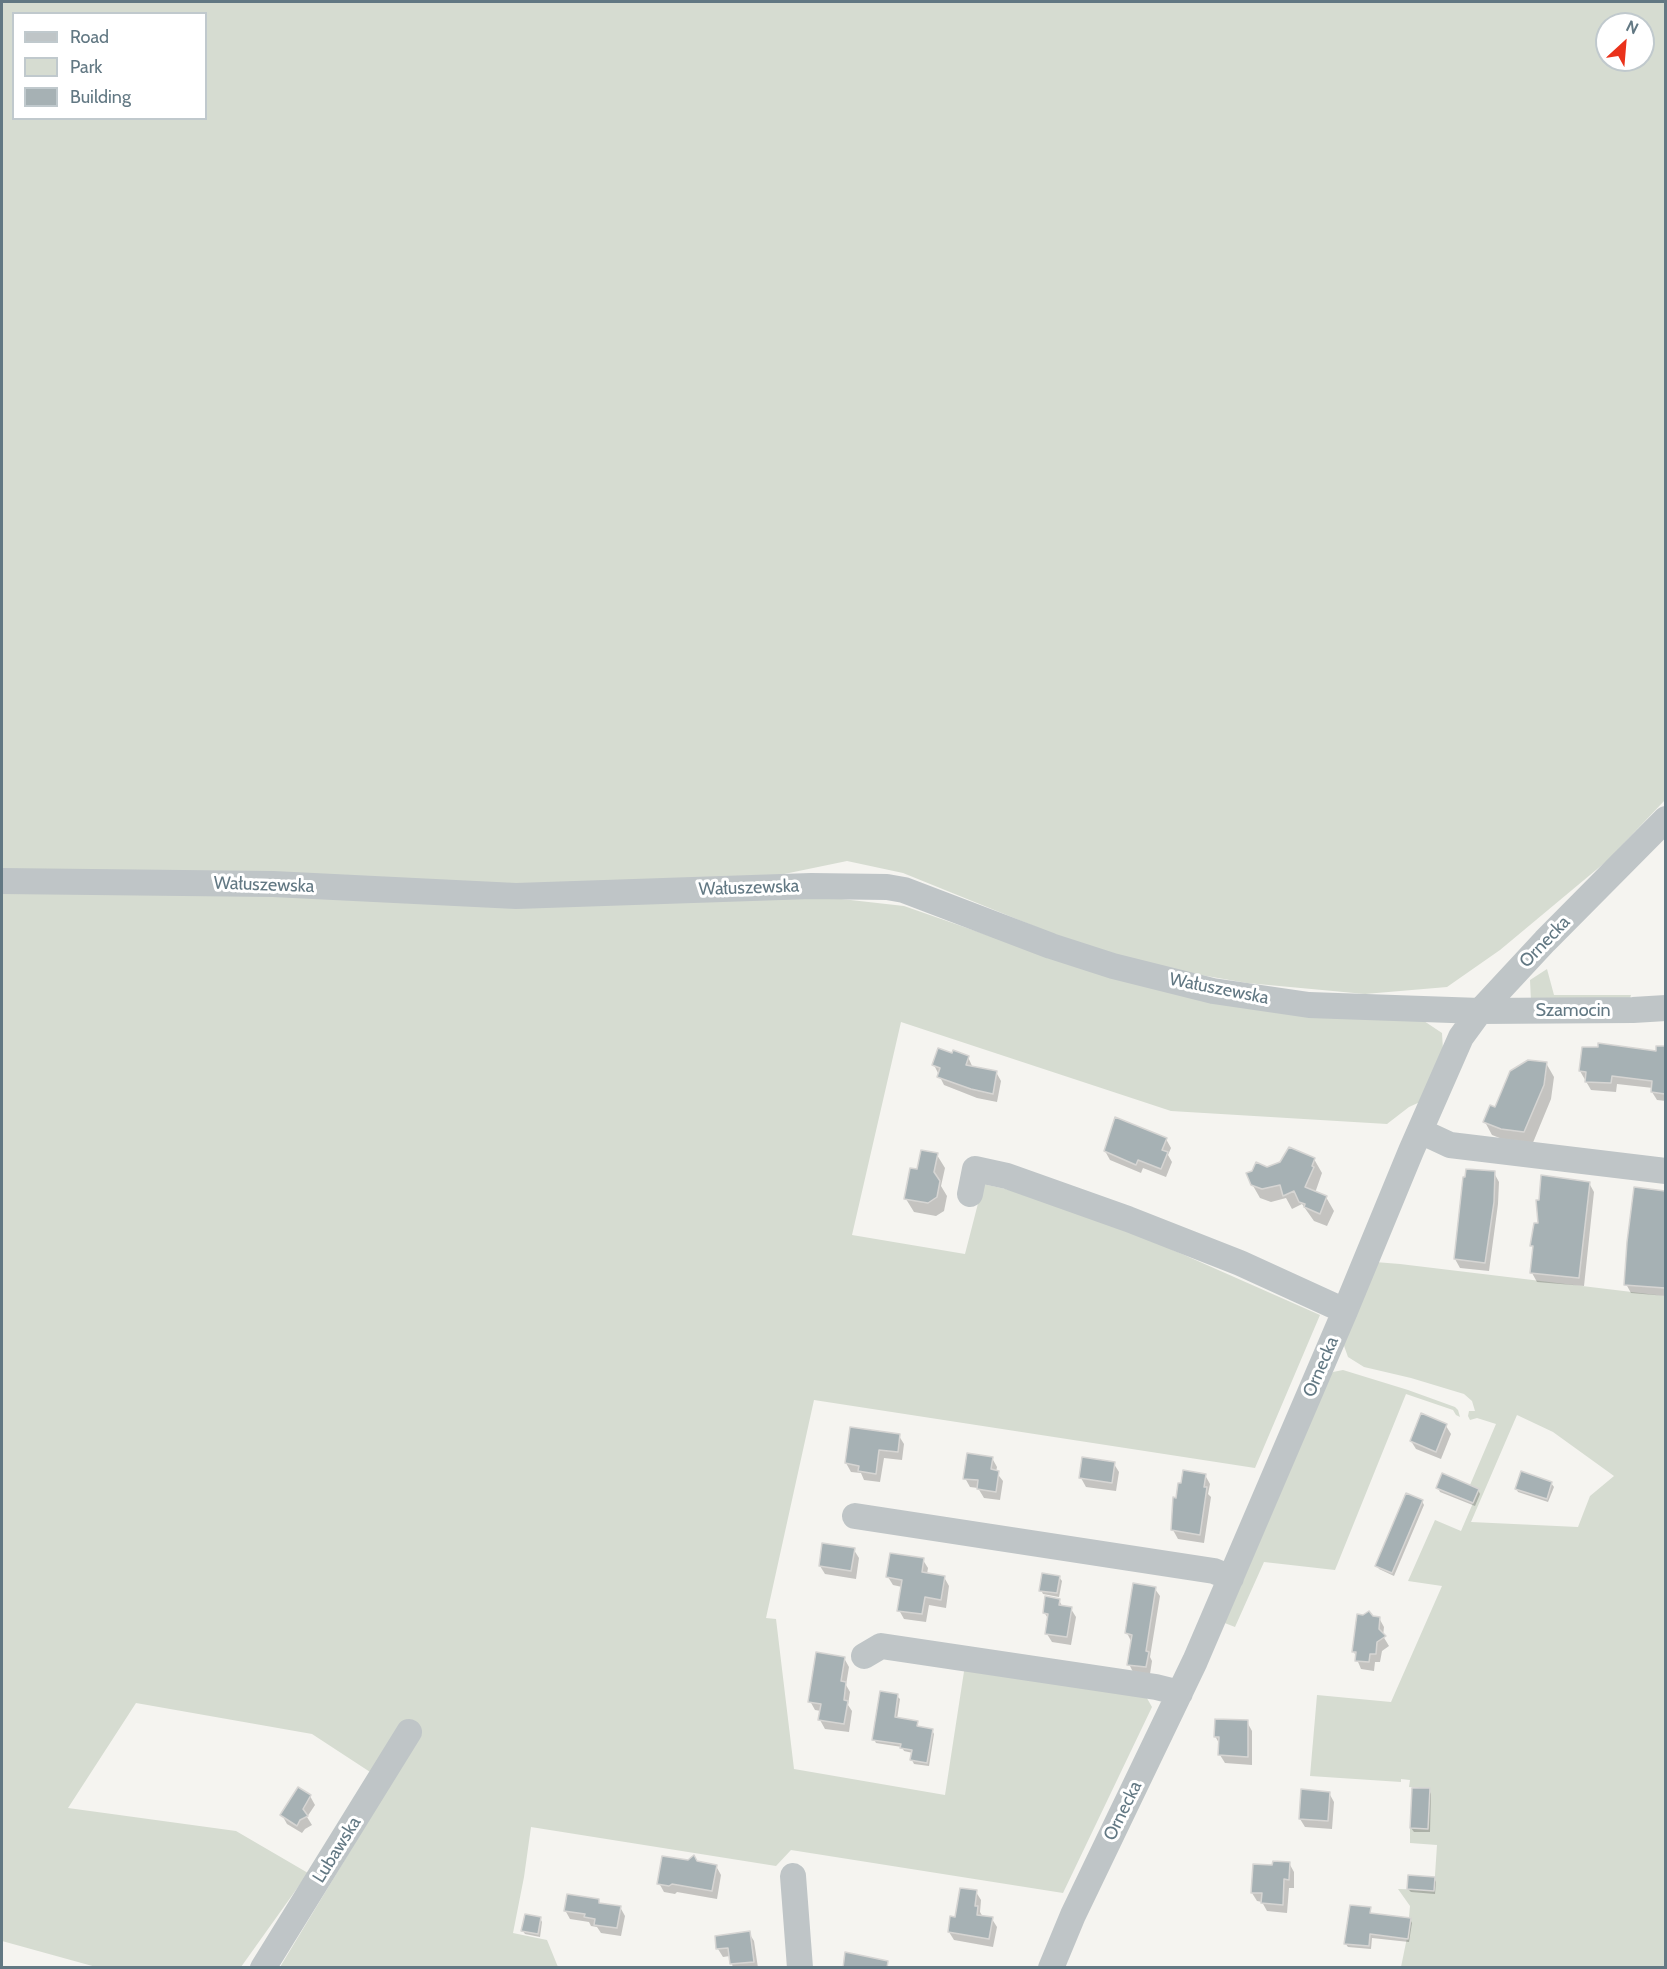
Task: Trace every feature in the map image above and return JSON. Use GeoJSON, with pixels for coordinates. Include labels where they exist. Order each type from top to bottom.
{"type":"FeatureCollection","features":[{"type":"Feature","properties":{"kind":"street","name":"Ornecka"},"geometry":{"type":"LineString","coordinates":[[1051,1968],[1073,1916],[1180,1692],[1461,1037],[1480,1011],[1545,941],[1665,819]]}},
{"type":"Feature","properties":{"kind":"street","name":"Wałuszewska"},"geometry":{"type":"LineString","coordinates":[[2,881],[273,884],[516,896],[811,886],[887,887],[904,890],[1051,946],[1113,966],[1213,991],[1309,1005],[1480,1011]]}},
{"type":"Feature","properties":{"kind":"street","name":"Szamocin"},"geometry":{"type":"LineString","coordinates":[[1480,1011],[1665,1008]]}},
{"type":"Feature","properties":{"kind":"street"},"geometry":{"type":"LineString","coordinates":[[1420,1131],[1450,1145],[1665,1171]]}},
{"type":"Feature","properties":{"kind":"street"},"geometry":{"type":"LineString","coordinates":[[970,1194],[975,1169],[1008,1176],[1128,1219],[1240,1263],[1345,1311]]}},
{"type":"Feature","properties":{"kind":"street"},"geometry":{"type":"LineString","coordinates":[[855,1516],[1214,1571],[1230,1578]]}},
{"type":"Feature","properties":{"kind":"street"},"geometry":{"type":"LineString","coordinates":[[864,1656],[881,1646],[1180,1692]]}},
{"type":"Feature","properties":{"kind":"street","name":"Lubawska"},"geometry":{"type":"LineString","coordinates":[[263,1968],[410,1732]]}},
{"type":"Feature","properties":{"kind":"street"},"geometry":{"type":"LineString","coordinates":[[793,1876],[800,1968]]}},
{"type":"Feature","properties":{"kind":"green space"},"geometry":{"type":"Polygon","coordinates":[[[2,2],[1665,2],[1665,800],[1608,860],[1500,950],[1447,987],[1365,994],[1247,983],[1189,973],[1098,952],[903,873],[847,861],[760,879],[537,884],[2,874],[2,2]]]}},
{"type":"Feature","properties":{"kind":"green space"},"geometry":{"type":"Polygon","coordinates":[[[2,891],[806,895],[904,906],[1030,950],[1421,1019],[1442,1033],[1443,1050],[1420,1102],[1409,1107],[1387,1124],[1171,1111],[901,1022],[852,1235],[965,1254],[983,1184],[1028,1194],[1121,1227],[1320,1315],[1255,1468],[814,1400],[766,1618],[776,1619],[794,1769],[945,1795],[965,1665],[1144,1693],[1152,1707],[1063,1893],[791,1850],[776,1866],[531,1827],[513,1933],[547,1940],[558,1967],[280,1967],[390,1785],[312,1734],[136,1703],[68,1808],[236,1831],[308,1873],[241,1967],[96,1967],[2,1941],[2,891]]]}},
{"type":"Feature","properties":{"kind":"green space"},"geometry":{"type":"Polygon","coordinates":[[[1547,969],[1554,995],[1631,995],[1629,1001],[1531,1001],[1530,980],[1547,969]]]}},
{"type":"Feature","properties":{"kind":"green space"},"geometry":{"type":"Polygon","coordinates":[[[1375,1262],[1665,1296],[1665,1967],[1401,1967],[1411,1918],[1409,1917],[1410,1906],[1398,1889],[1434,1890],[1437,1845],[1410,1843],[1410,1828],[1428,1829],[1430,1789],[1409,1787],[1410,1780],[1401,1779],[1401,1782],[1310,1776],[1317,1695],[1391,1702],[1442,1586],[1408,1581],[1435,1520],[1461,1531],[1479,1489],[1470,1485],[1496,1424],[1477,1418],[1470,1420],[1469,1411],[1475,1411],[1472,1401],[1464,1394],[1364,1367],[1348,1357],[1343,1343],[1375,1262]],[[1517,1415],[1471,1522],[1578,1527],[1590,1496],[1614,1476],[1553,1432],[1517,1415]]]}},
{"type":"Feature","properties":{"kind":"green space"},"geometry":{"type":"Polygon","coordinates":[[[1343,1370],[1455,1407],[1460,1417],[1453,1410],[1406,1394],[1335,1570],[1264,1562],[1235,1627],[1222,1622],[1324,1382],[1333,1372],[1343,1370]]]}},
{"type":"Feature","properties":{"kind":"building"},"geometry":{"type":"Polygon","coordinates":[[[1598,1043],[1656,1051],[1656,1046],[1665,1046],[1665,1094],[1651,1092],[1652,1081],[1612,1076],[1611,1083],[1585,1082],[1586,1072],[1579,1071],[1582,1047],[1598,1047],[1598,1043]]]}},
{"type":"Feature","properties":{"kind":"building"},"geometry":{"type":"Polygon","coordinates":[[[938,1048],[952,1053],[953,1050],[969,1056],[966,1065],[997,1071],[993,1094],[937,1077],[940,1068],[932,1065],[938,1048]]]}},
{"type":"Feature","properties":{"kind":"building"},"geometry":{"type":"Polygon","coordinates":[[[1528,1060],[1547,1062],[1544,1085],[1524,1132],[1501,1129],[1483,1122],[1490,1105],[1495,1107],[1510,1071],[1528,1060]]]}},
{"type":"Feature","properties":{"kind":"building"},"geometry":{"type":"Polygon","coordinates":[[[1115,1117],[1167,1138],[1162,1150],[1168,1152],[1161,1169],[1138,1160],[1136,1165],[1104,1151],[1115,1117]]]}},
{"type":"Feature","properties":{"kind":"building"},"geometry":{"type":"Polygon","coordinates":[[[1289,1147],[1315,1158],[1312,1166],[1314,1167],[1305,1187],[1327,1196],[1320,1214],[1304,1207],[1305,1204],[1299,1202],[1294,1191],[1283,1196],[1280,1185],[1262,1189],[1251,1185],[1246,1173],[1252,1171],[1256,1162],[1267,1167],[1280,1162],[1289,1147]]]}},
{"type":"Feature","properties":{"kind":"building"},"geometry":{"type":"Polygon","coordinates":[[[921,1150],[938,1153],[934,1172],[940,1181],[937,1197],[928,1203],[904,1199],[910,1168],[917,1169],[921,1150]]]}},
{"type":"Feature","properties":{"kind":"building"},"geometry":{"type":"Polygon","coordinates":[[[1466,1169],[1495,1171],[1494,1202],[1485,1263],[1454,1259],[1463,1177],[1465,1177],[1466,1169]]]}},
{"type":"Feature","properties":{"kind":"building"},"geometry":{"type":"Polygon","coordinates":[[[1541,1175],[1590,1182],[1579,1278],[1530,1273],[1533,1246],[1530,1246],[1534,1223],[1538,1223],[1536,1200],[1539,1200],[1541,1175]]]}},
{"type":"Feature","properties":{"kind":"building"},"geometry":{"type":"Polygon","coordinates":[[[1634,1187],[1665,1191],[1665,1288],[1624,1285],[1634,1187]]]}},
{"type":"Feature","properties":{"kind":"building"},"geometry":{"type":"Polygon","coordinates":[[[1421,1413],[1447,1424],[1436,1452],[1410,1441],[1421,1413]]]}},
{"type":"Feature","properties":{"kind":"building"},"geometry":{"type":"Polygon","coordinates":[[[850,1427],[900,1434],[898,1452],[879,1450],[876,1474],[858,1471],[859,1466],[845,1463],[850,1427]]]}},
{"type":"Feature","properties":{"kind":"building"},"geometry":{"type":"Polygon","coordinates":[[[967,1453],[993,1457],[991,1469],[999,1471],[996,1492],[977,1489],[978,1480],[963,1479],[967,1453]]]}},
{"type":"Feature","properties":{"kind":"building"},"geometry":{"type":"Polygon","coordinates":[[[1082,1457],[1115,1462],[1112,1483],[1079,1478],[1082,1457]]]}},
{"type":"Feature","properties":{"kind":"building"},"geometry":{"type":"Polygon","coordinates":[[[1183,1470],[1206,1474],[1204,1487],[1207,1487],[1200,1535],[1171,1530],[1173,1497],[1176,1498],[1183,1470]]]}},
{"type":"Feature","properties":{"kind":"building"},"geometry":{"type":"Polygon","coordinates":[[[1521,1471],[1552,1482],[1547,1499],[1515,1489],[1521,1471]]]}},
{"type":"Feature","properties":{"kind":"building"},"geometry":{"type":"Polygon","coordinates":[[[1442,1473],[1479,1489],[1473,1503],[1436,1488],[1442,1473]]]}},
{"type":"Feature","properties":{"kind":"building"},"geometry":{"type":"Polygon","coordinates":[[[1406,1493],[1423,1500],[1392,1573],[1375,1566],[1406,1493]]]}},
{"type":"Feature","properties":{"kind":"building"},"geometry":{"type":"Polygon","coordinates":[[[822,1543],[855,1548],[851,1571],[819,1566],[822,1543]]]}},
{"type":"Feature","properties":{"kind":"building"},"geometry":{"type":"Polygon","coordinates":[[[890,1553],[924,1558],[922,1572],[945,1576],[941,1600],[925,1597],[922,1614],[897,1611],[902,1580],[886,1577],[890,1553]]]}},
{"type":"Feature","properties":{"kind":"building"},"geometry":{"type":"Polygon","coordinates":[[[1042,1573],[1060,1576],[1057,1593],[1039,1591],[1042,1573]]]}},
{"type":"Feature","properties":{"kind":"building"},"geometry":{"type":"Polygon","coordinates":[[[1133,1583],[1156,1587],[1146,1651],[1149,1652],[1146,1667],[1127,1665],[1132,1635],[1125,1633],[1133,1583]]]}},
{"type":"Feature","properties":{"kind":"building"},"geometry":{"type":"Polygon","coordinates":[[[1045,1596],[1060,1599],[1059,1605],[1072,1607],[1067,1637],[1045,1634],[1048,1614],[1043,1613],[1045,1596]]]}},
{"type":"Feature","properties":{"kind":"building"},"geometry":{"type":"Polygon","coordinates":[[[1369,1611],[1373,1616],[1380,1617],[1379,1629],[1386,1636],[1377,1642],[1376,1654],[1370,1654],[1369,1662],[1355,1661],[1356,1652],[1352,1652],[1357,1614],[1363,1615],[1369,1611]]]}},
{"type":"Feature","properties":{"kind":"building"},"geometry":{"type":"Polygon","coordinates":[[[816,1652],[845,1657],[841,1681],[846,1682],[844,1700],[848,1701],[844,1724],[818,1720],[821,1704],[808,1702],[816,1652]]]}},
{"type":"Feature","properties":{"kind":"building"},"geometry":{"type":"Polygon","coordinates":[[[880,1691],[898,1694],[895,1717],[918,1721],[917,1726],[933,1729],[927,1763],[910,1760],[912,1750],[900,1748],[901,1744],[872,1740],[880,1691]]]}},
{"type":"Feature","properties":{"kind":"building"},"geometry":{"type":"Polygon","coordinates":[[[1215,1719],[1248,1720],[1248,1757],[1218,1755],[1219,1737],[1214,1737],[1215,1719]]]}},
{"type":"Feature","properties":{"kind":"building"},"geometry":{"type":"Polygon","coordinates":[[[298,1787],[311,1795],[303,1809],[308,1816],[300,1820],[297,1826],[280,1815],[298,1787]]]}},
{"type":"Feature","properties":{"kind":"building"},"geometry":{"type":"Polygon","coordinates":[[[1412,1788],[1430,1788],[1428,1829],[1410,1828],[1412,1788]]]}},
{"type":"Feature","properties":{"kind":"building"},"geometry":{"type":"Polygon","coordinates":[[[1301,1789],[1330,1792],[1328,1821],[1299,1819],[1301,1789]]]}},
{"type":"Feature","properties":{"kind":"building"},"geometry":{"type":"Polygon","coordinates":[[[694,1855],[697,1861],[717,1865],[712,1891],[672,1884],[669,1886],[657,1884],[662,1856],[688,1860],[694,1855]]]}},
{"type":"Feature","properties":{"kind":"building"},"geometry":{"type":"Polygon","coordinates":[[[1273,1861],[1290,1862],[1289,1880],[1284,1879],[1283,1905],[1261,1903],[1262,1893],[1251,1893],[1253,1864],[1272,1865],[1273,1861]]]}},
{"type":"Feature","properties":{"kind":"building"},"geometry":{"type":"Polygon","coordinates":[[[1408,1875],[1435,1877],[1434,1891],[1407,1889],[1408,1875]]]}},
{"type":"Feature","properties":{"kind":"building"},"geometry":{"type":"Polygon","coordinates":[[[960,1888],[977,1890],[975,1906],[978,1906],[977,1915],[993,1917],[989,1939],[948,1932],[950,1916],[955,1917],[960,1888]]]}},
{"type":"Feature","properties":{"kind":"building"},"geometry":{"type":"Polygon","coordinates":[[[567,1894],[599,1899],[599,1903],[621,1906],[617,1928],[594,1925],[595,1919],[584,1917],[585,1914],[564,1911],[567,1894]]]}},
{"type":"Feature","properties":{"kind":"building"},"geometry":{"type":"Polygon","coordinates":[[[1350,1905],[1371,1907],[1370,1913],[1411,1918],[1408,1939],[1370,1934],[1369,1946],[1344,1944],[1350,1905]]]}},
{"type":"Feature","properties":{"kind":"building"},"geometry":{"type":"Polygon","coordinates":[[[525,1914],[541,1917],[538,1934],[521,1931],[525,1914]]]}},
{"type":"Feature","properties":{"kind":"building"},"geometry":{"type":"Polygon","coordinates":[[[750,1931],[754,1962],[730,1964],[728,1948],[716,1949],[715,1936],[750,1931]]]}},
{"type":"Feature","properties":{"kind":"building"},"geometry":{"type":"Polygon","coordinates":[[[845,1952],[888,1961],[887,1968],[843,1968],[845,1952]]]}}]}
